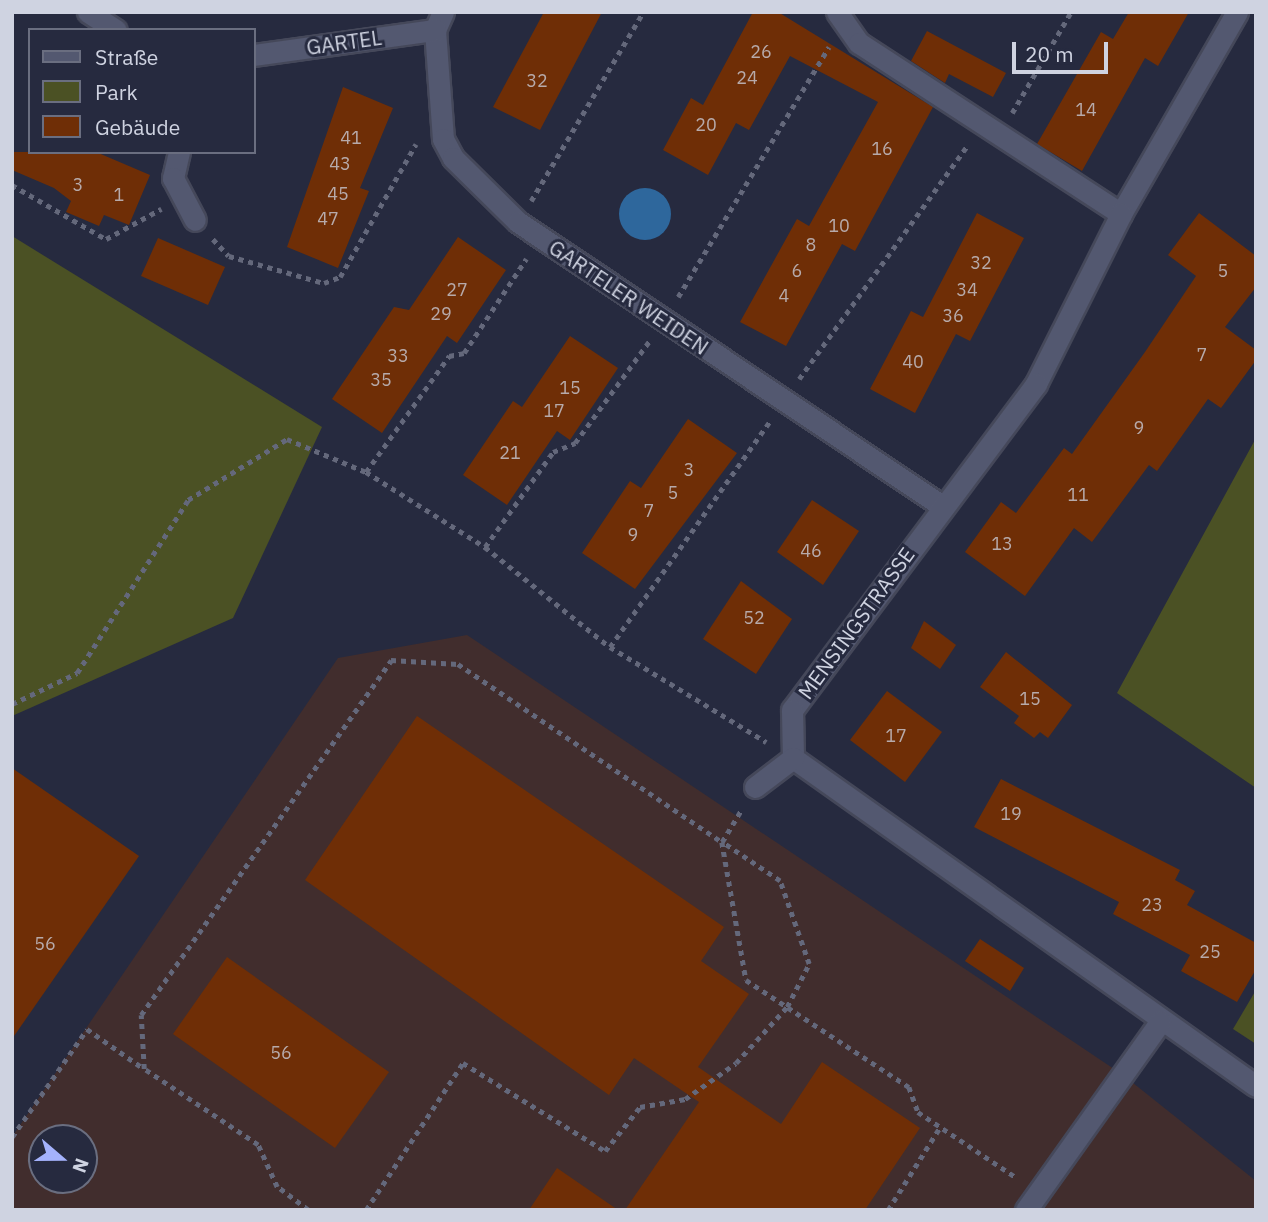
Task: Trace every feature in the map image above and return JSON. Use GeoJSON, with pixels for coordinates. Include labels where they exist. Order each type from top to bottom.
{"type":"FeatureCollection","features":[{"type":"Feature","properties":{"kind":"street"},"geometry":{"type":"LineString","coordinates":[[88,12],[113,28]]}},
{"type":"Feature","properties":{"kind":"street","name":"MENSINGSTRASSE"},"geometry":{"type":"LineString","coordinates":[[793,758],[792,710],[942,506],[1036,384],[1121,214],[1237,12]]}},
{"type":"Feature","properties":{"kind":"street"},"geometry":{"type":"LineString","coordinates":[[841,17],[859,43],[1121,214]]}},
{"type":"Feature","properties":{"kind":"street"},"geometry":{"type":"LineString","coordinates":[[439,21],[443,139]]}},
{"type":"Feature","properties":{"kind":"street","name":"GARTEL"},"geometry":{"type":"LineString","coordinates":[[256,55],[439,21]]}},
{"type":"Feature","properties":{"kind":"street","name":"GARTELER WEIDEN"},"geometry":{"type":"LineString","coordinates":[[443,139],[453,158],[518,222],[942,506]]}},
{"type":"Feature","properties":{"kind":"street"},"geometry":{"type":"LineString","coordinates":[[179,154],[173,178],[195,220]]}},
{"type":"Feature","properties":{"kind":"street"},"geometry":{"type":"LineString","coordinates":[[755,787],[793,758],[1160,1022],[1256,1086]]}},
{"type":"Feature","properties":{"kind":"street"},"geometry":{"type":"LineString","coordinates":[[1026,1210],[1160,1022]]}},
{"type":"Feature","properties":{"kind":"path"},"geometry":{"type":"LineString","coordinates":[[518,222],[643,12]]}},
{"type":"Feature","properties":{"kind":"path"},"geometry":{"type":"LineString","coordinates":[[999,135],[1071,12]]}},
{"type":"Feature","properties":{"kind":"path"},"geometry":{"type":"LineString","coordinates":[[485,547],[553,452],[575,443],[664,320],[841,17]]}},
{"type":"Feature","properties":{"kind":"path"},"geometry":{"type":"LineString","coordinates":[[195,220],[229,256],[324,283],[340,277],[418,141],[443,139]]}},
{"type":"Feature","properties":{"kind":"path"},"geometry":{"type":"LineString","coordinates":[[793,386],[970,142]]}},
{"type":"Feature","properties":{"kind":"path"},"geometry":{"type":"LineString","coordinates":[[12,185],[106,239],[131,231],[181,194]]}},
{"type":"Feature","properties":{"kind":"path"},"geometry":{"type":"LineString","coordinates":[[366,472],[449,356],[464,353],[540,237]]}},
{"type":"Feature","properties":{"kind":"path"},"geometry":{"type":"LineString","coordinates":[[610,646],[775,412]]}},
{"type":"Feature","properties":{"kind":"path"},"geometry":{"type":"LineString","coordinates":[[12,704],[77,673],[188,500],[286,439],[366,472],[485,547],[610,646],[793,758]]}},
{"type":"Feature","properties":{"kind":"path"},"geometry":{"type":"LineString","coordinates":[[144,1069],[141,1015],[391,660],[458,664],[780,880],[809,964],[787,1007],[736,1063],[685,1099],[640,1107],[605,1151],[463,1063],[366,1210]]}},
{"type":"Feature","properties":{"kind":"path"},"geometry":{"type":"LineString","coordinates":[[755,787],[722,842],[746,980],[909,1087],[918,1112],[1038,1192]]}},
{"type":"Feature","properties":{"kind":"path"},"geometry":{"type":"LineString","coordinates":[[12,1137],[87,1029],[258,1145],[277,1187],[308,1210]]}},
{"type":"Feature","properties":{"kind":"path"},"geometry":{"type":"LineString","coordinates":[[888,1210],[940,1127]]}},
{"type":"Feature","properties":{"kind":"shaded area"},"geometry":{"type":"Polygon","coordinates":[[[467,635],[1123,1075],[1256,1181],[1256,1210],[12,1210],[12,1137],[338,658],[467,635]]]}},
{"type":"Feature","properties":{"kind":"green space"},"geometry":{"type":"Polygon","coordinates":[[[12,236],[322,427],[233,618],[12,716],[12,236]]]}},
{"type":"Feature","properties":{"kind":"green space"},"geometry":{"type":"Polygon","coordinates":[[[1256,438],[1255,701],[1256,788],[1117,693],[1256,438]]]}},
{"type":"Feature","properties":{"kind":"green space"},"geometry":{"type":"Polygon","coordinates":[[[1256,990],[1256,1044],[1233,1029],[1256,990]]]}},
{"type":"Feature","properties":{"kind":"water"},"geometry":{"type":"Polygon","coordinates":[[[645,188],[655,190],[663,196],[669,204],[669,224],[663,232],[655,238],[645,240],[635,238],[627,232],[621,224],[619,214],[621,204],[627,196],[635,190],[645,188]]]}},
{"type":"Feature","properties":{"kind":"building"},"geometry":{"type":"Polygon","coordinates":[[[544,12],[602,12],[540,130],[493,107],[544,12]]]}},
{"type":"Feature","properties":{"kind":"building"},"geometry":{"type":"Polygon","coordinates":[[[753,12],[778,12],[933,107],[855,251],[842,244],[786,346],[740,322],[797,219],[809,226],[878,102],[790,56],[749,130],[736,123],[708,175],[663,150],[691,98],[703,105],[753,12]]]}},
{"type":"Feature","properties":{"kind":"building"},"geometry":{"type":"Polygon","coordinates":[[[1129,12],[1189,12],[1158,66],[1145,58],[1082,171],[1037,144],[1101,32],[1113,39],[1129,12]]]}},
{"type":"Feature","properties":{"kind":"building"},"geometry":{"type":"Polygon","coordinates":[[[927,31],[1006,73],[993,97],[949,74],[945,83],[911,61],[927,31]]]}},
{"type":"Feature","properties":{"kind":"building"},"geometry":{"type":"Polygon","coordinates":[[[343,87],[393,108],[360,188],[369,191],[338,268],[287,247],[343,87]]]}},
{"type":"Feature","properties":{"kind":"building"},"geometry":{"type":"Polygon","coordinates":[[[12,152],[101,154],[150,175],[129,225],[104,215],[99,226],[66,212],[71,201],[54,188],[12,170],[12,152]]]}},
{"type":"Feature","properties":{"kind":"building"},"geometry":{"type":"Polygon","coordinates":[[[977,213],[1024,238],[970,341],[956,334],[915,413],[870,389],[911,311],[923,317],[977,213]]]}},
{"type":"Feature","properties":{"kind":"building"},"geometry":{"type":"Polygon","coordinates":[[[1199,213],[1256,256],[1256,287],[1225,327],[1256,350],[1256,360],[1221,408],[1208,399],[1157,471],[1149,465],[1092,542],[1074,528],[1025,596],[965,552],[1001,502],[1016,513],[1064,448],[1072,454],[1145,352],[1196,276],[1168,255],[1199,213]]]}},
{"type":"Feature","properties":{"kind":"building"},"geometry":{"type":"Polygon","coordinates":[[[458,237],[506,270],[457,343],[447,336],[382,433],[332,399],[394,307],[409,310],[458,237]]]}},
{"type":"Feature","properties":{"kind":"building"},"geometry":{"type":"Polygon","coordinates":[[[158,238],[225,267],[208,305],[141,276],[158,238]]]}},
{"type":"Feature","properties":{"kind":"building"},"geometry":{"type":"Polygon","coordinates":[[[570,336],[618,368],[570,440],[557,431],[507,505],[463,475],[513,401],[522,407],[570,336]]]}},
{"type":"Feature","properties":{"kind":"building"},"geometry":{"type":"Polygon","coordinates":[[[688,419],[737,453],[635,589],[582,553],[630,481],[641,488],[688,419]]]}},
{"type":"Feature","properties":{"kind":"building"},"geometry":{"type":"Polygon","coordinates":[[[812,500],[859,531],[823,585],[777,552],[812,500]]]}},
{"type":"Feature","properties":{"kind":"building"},"geometry":{"type":"Polygon","coordinates":[[[741,581],[792,619],[756,674],[703,639],[741,581]]]}},
{"type":"Feature","properties":{"kind":"building"},"geometry":{"type":"Polygon","coordinates":[[[924,621],[956,645],[940,669],[911,648],[924,621]]]}},
{"type":"Feature","properties":{"kind":"building"},"geometry":{"type":"Polygon","coordinates":[[[1006,652],[1072,705],[1048,738],[1040,732],[1034,738],[1014,723],[1019,716],[980,687],[1006,652]]]}},
{"type":"Feature","properties":{"kind":"building"},"geometry":{"type":"Polygon","coordinates":[[[887,691],[942,732],[905,782],[850,740],[887,691]]]}},
{"type":"Feature","properties":{"kind":"building"},"geometry":{"type":"Polygon","coordinates":[[[417,716],[724,927],[701,961],[749,994],[698,1067],[781,1124],[822,1062],[920,1128],[865,1210],[625,1210],[699,1102],[634,1058],[609,1095],[305,880],[417,716]]]}},
{"type":"Feature","properties":{"kind":"building"},"geometry":{"type":"Polygon","coordinates":[[[12,768],[139,856],[12,1039],[12,768]]]}},
{"type":"Feature","properties":{"kind":"building"},"geometry":{"type":"Polygon","coordinates":[[[1001,779],[1180,870],[1175,880],[1195,891],[1187,905],[1256,943],[1256,969],[1237,1002],[1181,971],[1190,955],[1113,914],[1119,902],[974,827],[1001,779]]]}},
{"type":"Feature","properties":{"kind":"building"},"geometry":{"type":"Polygon","coordinates":[[[980,939],[1024,968],[1010,991],[965,961],[980,939]]]}},
{"type":"Feature","properties":{"kind":"building"},"geometry":{"type":"Polygon","coordinates":[[[227,957],[389,1072],[335,1148],[173,1034],[227,957]]]}},
{"type":"Feature","properties":{"kind":"building"},"geometry":{"type":"Polygon","coordinates":[[[557,1168],[618,1210],[529,1210],[557,1168]]]}}]}
